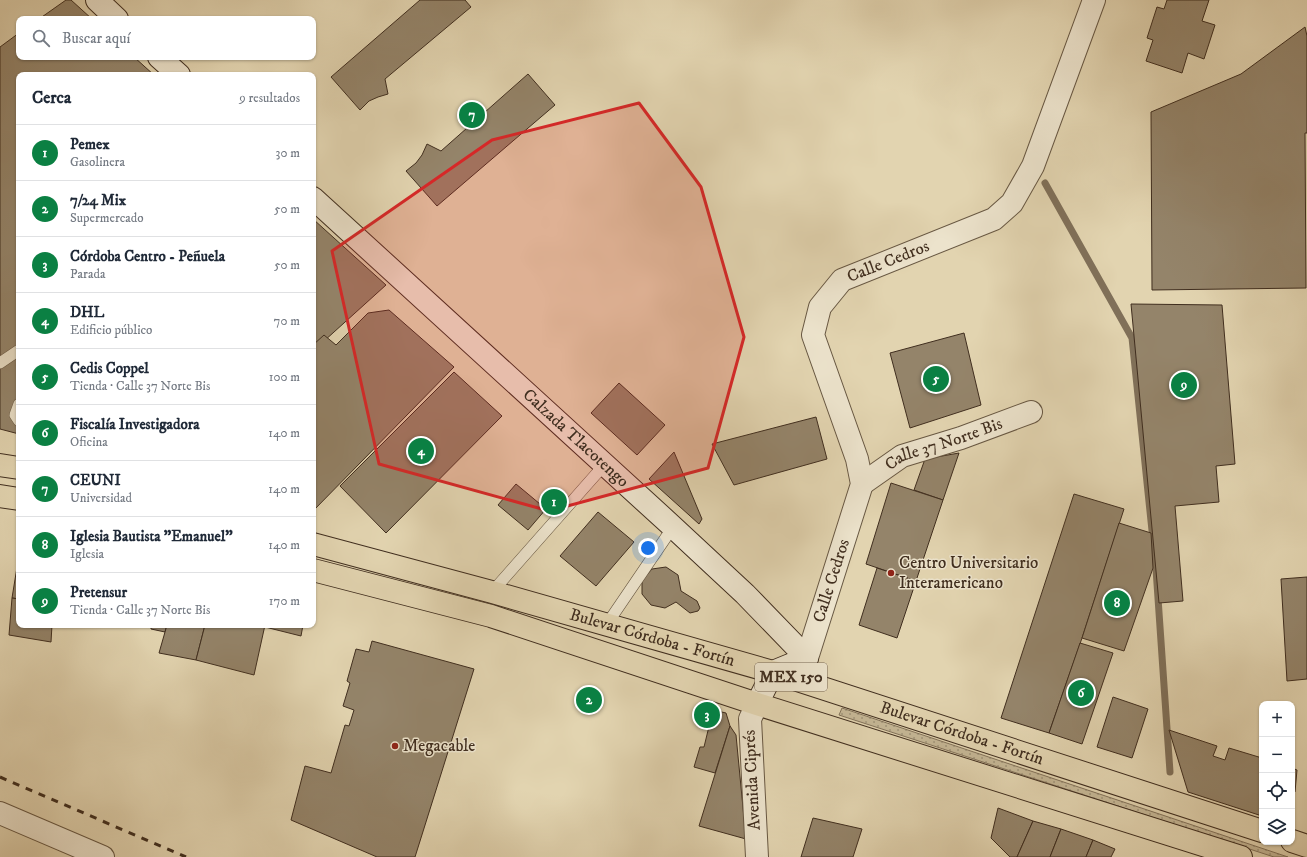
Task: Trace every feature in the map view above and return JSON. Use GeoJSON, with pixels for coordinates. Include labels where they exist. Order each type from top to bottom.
{"type":"FeatureCollection","features":[{"type":"Feature","properties":{"kind":"main road"},"geometry":{"type":"LineString","coordinates":[[0,465],[16,468]]}},
{"type":"Feature","properties":{"kind":"main road"},"geometry":{"type":"LineString","coordinates":[[0,496],[16,499]]}},
{"type":"Feature","properties":{"kind":"main road","name":"Bulevar Córdoba - Fortín"},"geometry":{"type":"LineString","coordinates":[[316,545],[492,592],[774,672],[1259,830]]}},
{"type":"Feature","properties":{"kind":"main road","name":"Bulevar Córdoba - Fortín"},"geometry":{"type":"LineString","coordinates":[[316,571],[491,616],[757,704],[1241,857]]}},
{"type":"Feature","properties":{"kind":"main road"},"geometry":{"type":"LineString","coordinates":[[1295,842],[1307,846]]}},
{"type":"Feature","properties":{"kind":"street"},"geometry":{"type":"LineString","coordinates":[[97,0],[114,16]]}},
{"type":"Feature","properties":{"kind":"street","name":"Calle Cedros"},"geometry":{"type":"LineString","coordinates":[[807,658],[862,484],[856,459],[813,335],[820,307],[842,280],[994,219],[1012,203],[1033,166],[1094,0]]}},
{"type":"Feature","properties":{"kind":"street"},"geometry":{"type":"LineString","coordinates":[[162,60],[176,72]]}},
{"type":"Feature","properties":{"kind":"street","name":"Calzada Tlacotengo"},"geometry":{"type":"LineString","coordinates":[[316,201],[605,464],[745,594],[807,658]]}},
{"type":"Feature","properties":{"kind":"street","name":"Calle 37 Norte Bis"},"geometry":{"type":"LineString","coordinates":[[862,484],[902,456],[961,438],[1031,412]]}},
{"type":"Feature","properties":{"kind":"street"},"geometry":{"type":"LineString","coordinates":[[774,672],[807,658]]}},
{"type":"Feature","properties":{"kind":"street","name":"Avenida Ciprés"},"geometry":{"type":"LineString","coordinates":[[757,857],[750,718],[774,672]]}},
{"type":"Feature","properties":{"kind":"street"},"geometry":{"type":"LineString","coordinates":[[0,813],[103,857]]}},
{"type":"Feature","properties":{"kind":"lane"},"geometry":{"type":"LineString","coordinates":[[0,363],[16,352]]}},
{"type":"Feature","properties":{"kind":"lane"},"geometry":{"type":"LineString","coordinates":[[492,592],[605,464]]}},
{"type":"Feature","properties":{"kind":"lane"},"geometry":{"type":"LineString","coordinates":[[607,624],[673,527]]}},
{"type":"Feature","properties":{"kind":"highlighted area"},"geometry":{"type":"Polygon","coordinates":[[[639,103],[701,187],[744,337],[708,468],[549,511],[379,464],[332,251],[492,140],[639,103]]]}},
{"type":"Feature","properties":{"kind":"shaded area"},"geometry":{"type":"Polygon","coordinates":[[[842,708],[1288,857],[1274,857],[839,715],[842,708]]]}},
{"type":"Feature","properties":{"kind":"building"},"geometry":{"type":"Polygon","coordinates":[[[66,0],[71,0],[89,16],[43,16],[66,0]]]}},
{"type":"Feature","properties":{"kind":"building"},"geometry":{"type":"Polygon","coordinates":[[[420,0],[465,0],[471,7],[385,79],[388,94],[369,101],[360,110],[331,77],[420,0]]]}},
{"type":"Feature","properties":{"kind":"building"},"geometry":{"type":"Polygon","coordinates":[[[1167,0],[1209,0],[1202,21],[1215,25],[1204,59],[1188,53],[1182,73],[1146,61],[1153,40],[1147,38],[1157,7],[1164,9],[1167,0]]]}},
{"type":"Feature","properties":{"kind":"building"},"geometry":{"type":"Polygon","coordinates":[[[1305,27],[1307,36],[1307,133],[1305,133],[1306,288],[1152,290],[1151,112],[1241,74],[1305,27]]]}},
{"type":"Feature","properties":{"kind":"building"},"geometry":{"type":"Polygon","coordinates":[[[16,35],[16,60],[137,60],[151,72],[16,72],[16,433],[0,429],[0,47],[16,35]]]}},
{"type":"Feature","properties":{"kind":"building"},"geometry":{"type":"Polygon","coordinates":[[[528,74],[555,105],[437,206],[406,171],[416,163],[427,144],[441,151],[528,74]]]}},
{"type":"Feature","properties":{"kind":"building"},"geometry":{"type":"Polygon","coordinates":[[[316,222],[386,285],[316,348],[316,222]]]}},
{"type":"Feature","properties":{"kind":"building"},"geometry":{"type":"Polygon","coordinates":[[[1131,304],[1222,305],[1235,464],[1216,466],[1219,502],[1175,506],[1183,601],[1159,603],[1131,304]]]}},
{"type":"Feature","properties":{"kind":"building"},"geometry":{"type":"Polygon","coordinates":[[[389,310],[454,367],[316,508],[316,342],[324,335],[336,345],[368,313],[389,310]]]}},
{"type":"Feature","properties":{"kind":"building"},"geometry":{"type":"Polygon","coordinates":[[[964,333],[981,405],[910,428],[890,353],[964,333]]]}},
{"type":"Feature","properties":{"kind":"building"},"geometry":{"type":"Polygon","coordinates":[[[454,372],[502,416],[386,533],[340,486],[454,372]]]}},
{"type":"Feature","properties":{"kind":"building"},"geometry":{"type":"Polygon","coordinates":[[[619,383],[665,425],[637,455],[591,413],[619,383]]]}},
{"type":"Feature","properties":{"kind":"building"},"geometry":{"type":"Polygon","coordinates":[[[816,417],[827,459],[734,485],[712,444],[816,417]]]}},
{"type":"Feature","properties":{"kind":"building"},"geometry":{"type":"Polygon","coordinates":[[[674,452],[702,519],[699,524],[649,479],[674,452]]]}},
{"type":"Feature","properties":{"kind":"building"},"geometry":{"type":"Polygon","coordinates":[[[959,453],[943,500],[914,490],[925,459],[959,453]]]}},
{"type":"Feature","properties":{"kind":"building"},"geometry":{"type":"Polygon","coordinates":[[[891,483],[943,500],[916,581],[866,564],[891,483]]]}},
{"type":"Feature","properties":{"kind":"building"},"geometry":{"type":"Polygon","coordinates":[[[516,484],[546,509],[528,530],[498,505],[516,484]]]}},
{"type":"Feature","properties":{"kind":"building"},"geometry":{"type":"Polygon","coordinates":[[[1074,494],[1124,509],[1049,733],[1001,718],[1074,494]]]}},
{"type":"Feature","properties":{"kind":"building"},"geometry":{"type":"Polygon","coordinates":[[[598,512],[634,542],[596,586],[560,556],[598,512]]]}},
{"type":"Feature","properties":{"kind":"building"},"geometry":{"type":"Polygon","coordinates":[[[1119,523],[1151,533],[1153,568],[1124,651],[1082,638],[1119,523]]]}},
{"type":"Feature","properties":{"kind":"building"},"geometry":{"type":"Polygon","coordinates":[[[666,567],[678,575],[681,591],[697,601],[700,608],[698,611],[690,613],[676,602],[665,608],[651,605],[642,594],[642,580],[652,569],[666,567]]]}},
{"type":"Feature","properties":{"kind":"building"},"geometry":{"type":"Polygon","coordinates":[[[877,568],[916,581],[897,638],[859,625],[877,568]]]}},
{"type":"Feature","properties":{"kind":"building"},"geometry":{"type":"Polygon","coordinates":[[[16,573],[16,599],[12,598],[16,573]]]}},
{"type":"Feature","properties":{"kind":"building"},"geometry":{"type":"Polygon","coordinates":[[[1307,577],[1307,679],[1287,681],[1281,579],[1307,577]]]}},
{"type":"Feature","properties":{"kind":"building"},"geometry":{"type":"Polygon","coordinates":[[[12,598],[16,599],[16,628],[52,628],[51,642],[9,635],[12,598]]]}},
{"type":"Feature","properties":{"kind":"building"},"geometry":{"type":"Polygon","coordinates":[[[151,628],[166,628],[165,632],[151,628]]]}},
{"type":"Feature","properties":{"kind":"building"},"geometry":{"type":"Polygon","coordinates":[[[166,628],[204,628],[196,660],[159,653],[166,628]]]}},
{"type":"Feature","properties":{"kind":"building"},"geometry":{"type":"Polygon","coordinates":[[[204,628],[264,628],[254,675],[196,660],[204,628]]]}},
{"type":"Feature","properties":{"kind":"building"},"geometry":{"type":"Polygon","coordinates":[[[269,628],[302,628],[301,636],[269,628]]]}},
{"type":"Feature","properties":{"kind":"building","name":"Megacable"},"geometry":{"type":"Polygon","coordinates":[[[372,641],[474,669],[415,857],[377,857],[291,820],[305,766],[331,773],[345,725],[349,726],[354,710],[343,706],[350,683],[347,681],[356,649],[369,652],[372,641]]]}},
{"type":"Feature","properties":{"kind":"building"},"geometry":{"type":"Polygon","coordinates":[[[1080,643],[1113,653],[1082,744],[1049,733],[1080,643]]]}},
{"type":"Feature","properties":{"kind":"building"},"geometry":{"type":"Polygon","coordinates":[[[1113,697],[1148,709],[1132,758],[1097,747],[1113,697]]]}},
{"type":"Feature","properties":{"kind":"building"},"geometry":{"type":"Polygon","coordinates":[[[713,710],[726,713],[730,726],[715,773],[694,767],[700,747],[704,747],[713,710]]]}},
{"type":"Feature","properties":{"kind":"building"},"geometry":{"type":"Polygon","coordinates":[[[730,726],[736,735],[746,839],[699,826],[730,726]]]}},
{"type":"Feature","properties":{"kind":"building"},"geometry":{"type":"Polygon","coordinates":[[[1169,730],[1217,746],[1213,756],[1225,760],[1229,748],[1259,757],[1259,815],[1188,792],[1169,730]]]}},
{"type":"Feature","properties":{"kind":"building"},"geometry":{"type":"Polygon","coordinates":[[[1295,769],[1297,770],[1295,792],[1295,769]]]}},
{"type":"Feature","properties":{"kind":"building"},"geometry":{"type":"Polygon","coordinates":[[[998,808],[1033,821],[1017,857],[1010,857],[991,838],[998,808]]]}},
{"type":"Feature","properties":{"kind":"building"},"geometry":{"type":"Polygon","coordinates":[[[813,818],[862,829],[853,857],[801,857],[813,818]]]}},
{"type":"Feature","properties":{"kind":"building"},"geometry":{"type":"Polygon","coordinates":[[[1033,821],[1061,829],[1050,857],[1017,857],[1033,821]]]}},
{"type":"Feature","properties":{"kind":"building"},"geometry":{"type":"Polygon","coordinates":[[[1061,829],[1093,840],[1086,857],[1050,857],[1061,829]]]}},
{"type":"Feature","properties":{"kind":"building"},"geometry":{"type":"Polygon","coordinates":[[[1093,840],[1115,849],[1111,857],[1086,857],[1093,840]]]}},
{"type":"Feature","properties":{"kind":"waterway"},"geometry":{"type":"LineString","coordinates":[[1045,183],[1132,338],[1156,569],[1170,772]]}},
{"type":"Feature","properties":{"kind":"railway"},"geometry":{"type":"LineString","coordinates":[[0,777],[186,857]]}},
{"type":"Feature","properties":{"kind":"place","name":"CEUNI"},"geometry":{"type":"Point","coordinates":[472,115]}},
{"type":"Feature","properties":{"kind":"place","name":"Cedis Coppel"},"geometry":{"type":"Point","coordinates":[936,379]}},
{"type":"Feature","properties":{"kind":"place","name":"Pretensur"},"geometry":{"type":"Point","coordinates":[1184,385]}},
{"type":"Feature","properties":{"kind":"place","name":"DHL"},"geometry":{"type":"Point","coordinates":[421,451]}},
{"type":"Feature","properties":{"kind":"place","name":"Pemex"},"geometry":{"type":"Point","coordinates":[554,502]}},
{"type":"Feature","properties":{"kind":"place","name":"Centro Universitario Interamericano"},"geometry":{"type":"Point","coordinates":[891,573]}},
{"type":"Feature","properties":{"kind":"place","name":"Iglesia Bautista \"Emanuel\""},"geometry":{"type":"Point","coordinates":[1117,603]}},
{"type":"Feature","properties":{"kind":"place","name":"Fiscalía Investigadora"},"geometry":{"type":"Point","coordinates":[1081,693]}},
{"type":"Feature","properties":{"kind":"place","name":"7/24 Mix"},"geometry":{"type":"Point","coordinates":[589,700]}},
{"type":"Feature","properties":{"kind":"place","name":"Córdoba Centro - Peñuela"},"geometry":{"type":"Point","coordinates":[707,715]}},
{"type":"Feature","properties":{"kind":"place","name":"Megacable"},"geometry":{"type":"Point","coordinates":[395,746]}}]}
